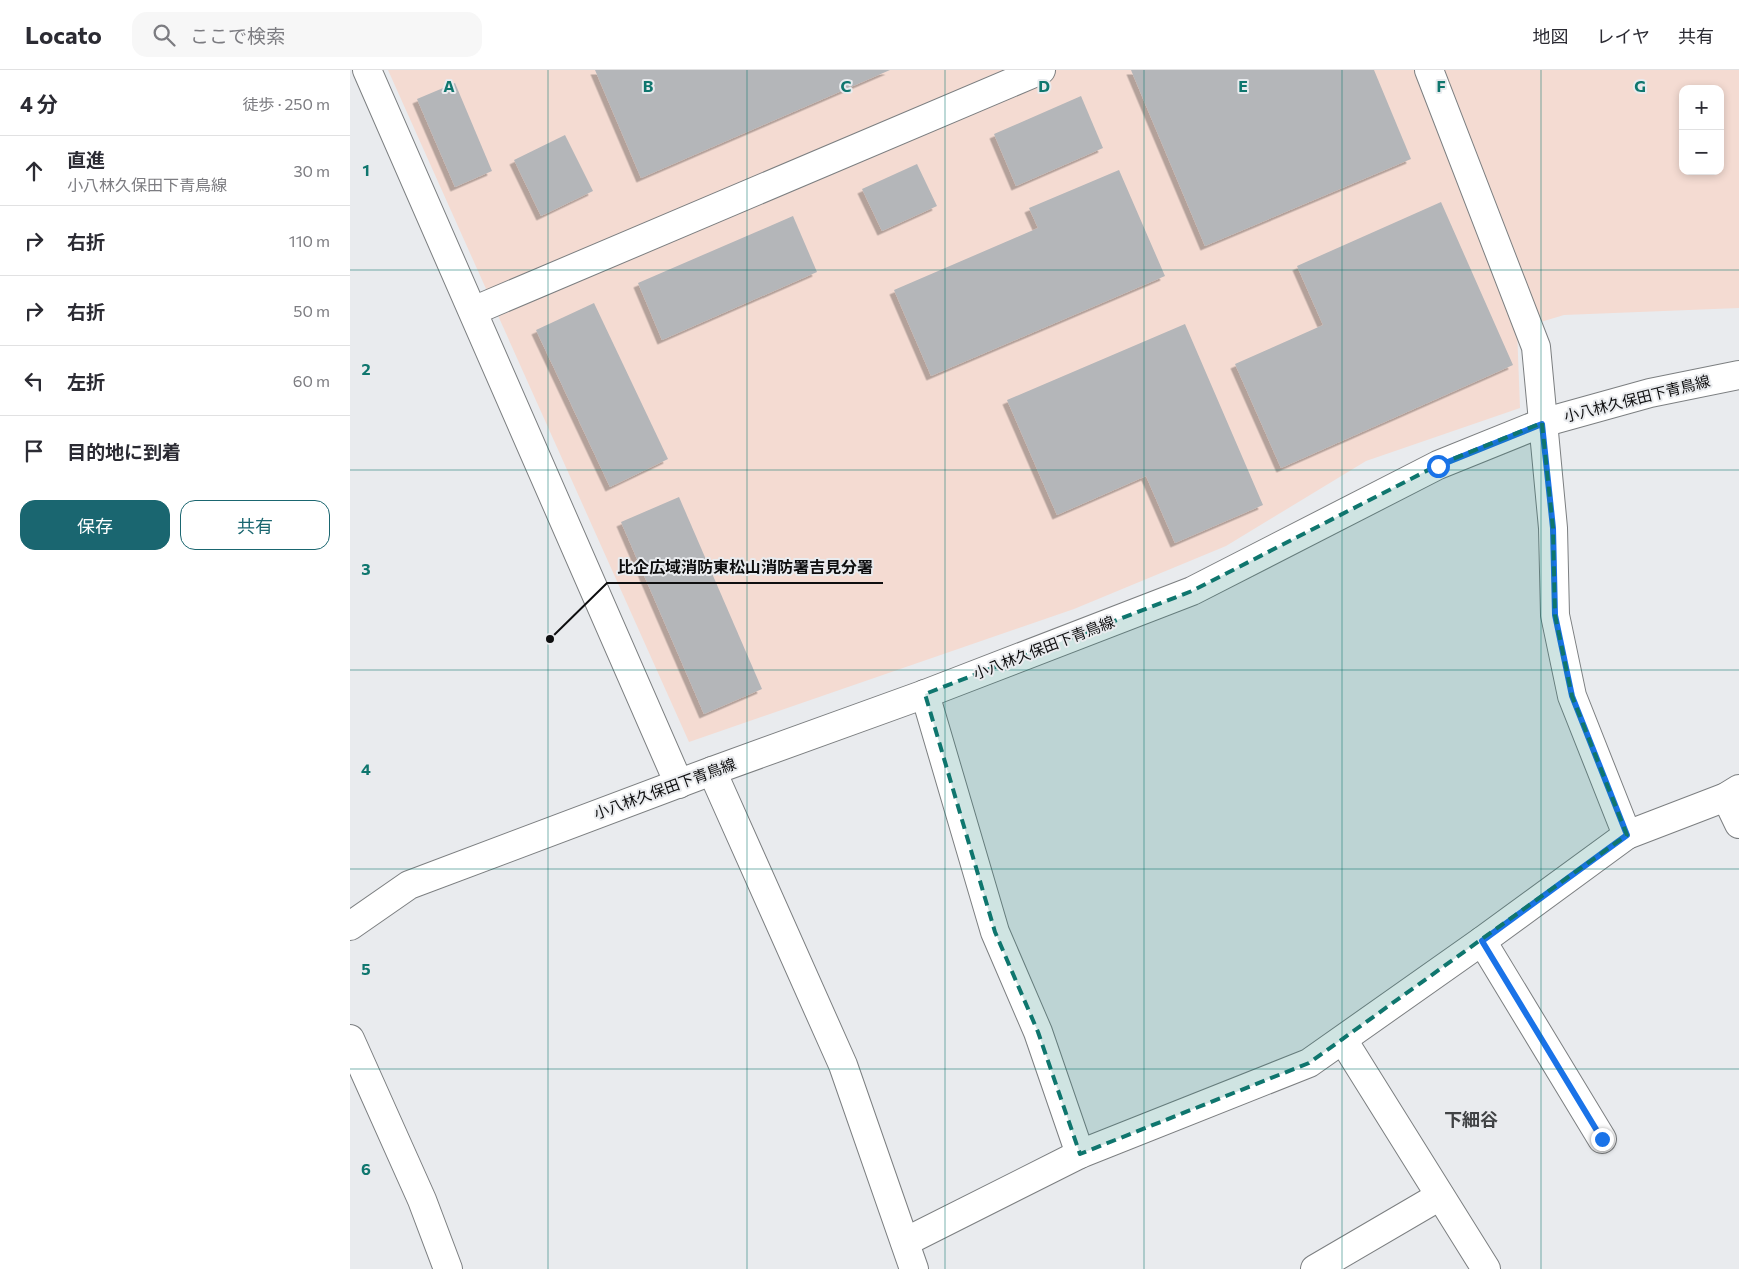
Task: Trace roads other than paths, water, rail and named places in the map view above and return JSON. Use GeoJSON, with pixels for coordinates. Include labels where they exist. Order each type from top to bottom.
{"type":"FeatureCollection","features":[{"type":"Feature","properties":{"kind":"street"},"geometry":{"type":"LineString","coordinates":[[366,70],[473,311],[678,784]]}},
{"type":"Feature","properties":{"kind":"street"},"geometry":{"type":"LineString","coordinates":[[473,311],[1041,70]]}},
{"type":"Feature","properties":{"kind":"street"},"geometry":{"type":"LineString","coordinates":[[1429,70],[1536,347],[1553,528],[1555,615],[1572,696],[1627,835]]}},
{"type":"Feature","properties":{"kind":"street","name":"小八林久保田下青鳥線"},"geometry":{"type":"LineString","coordinates":[[350,926],[409,886],[712,771],[925,694],[1192,591],[1438,466],[1542,424],[1650,393],[1739,374]]}},
{"type":"Feature","properties":{"kind":"street"},"geometry":{"type":"LineString","coordinates":[[925,694],[995,932],[1038,1032],[1080,1154]]}},
{"type":"Feature","properties":{"kind":"street"},"geometry":{"type":"LineString","coordinates":[[712,771],[843,1065],[914,1269]]}},
{"type":"Feature","properties":{"kind":"street"},"geometry":{"type":"LineString","coordinates":[[905,1242],[1080,1154],[1309,1063],[1482,941],[1627,835],[1733,793],[1739,824]]}},
{"type":"Feature","properties":{"kind":"street"},"geometry":{"type":"LineString","coordinates":[[1482,941],[1602,1139]]}},
{"type":"Feature","properties":{"kind":"street"},"geometry":{"type":"LineString","coordinates":[[350,1039],[422,1200],[448,1269]]}},
{"type":"Feature","properties":{"kind":"street"},"geometry":{"type":"LineString","coordinates":[[1343,1040],[1486,1269]]}},
{"type":"Feature","properties":{"kind":"street"},"geometry":{"type":"LineString","coordinates":[[1315,1269],[1440,1196]]}},
{"type":"Feature","properties":{"kind":"place","name":"比企広域消防東松山消防署吉見分署"},"geometry":{"type":"Point","coordinates":[550,639]}},
{"type":"Feature","properties":{"kind":"district","name":"下細谷"},"geometry":{"type":"Point","coordinates":[1471,1120]}}]}
